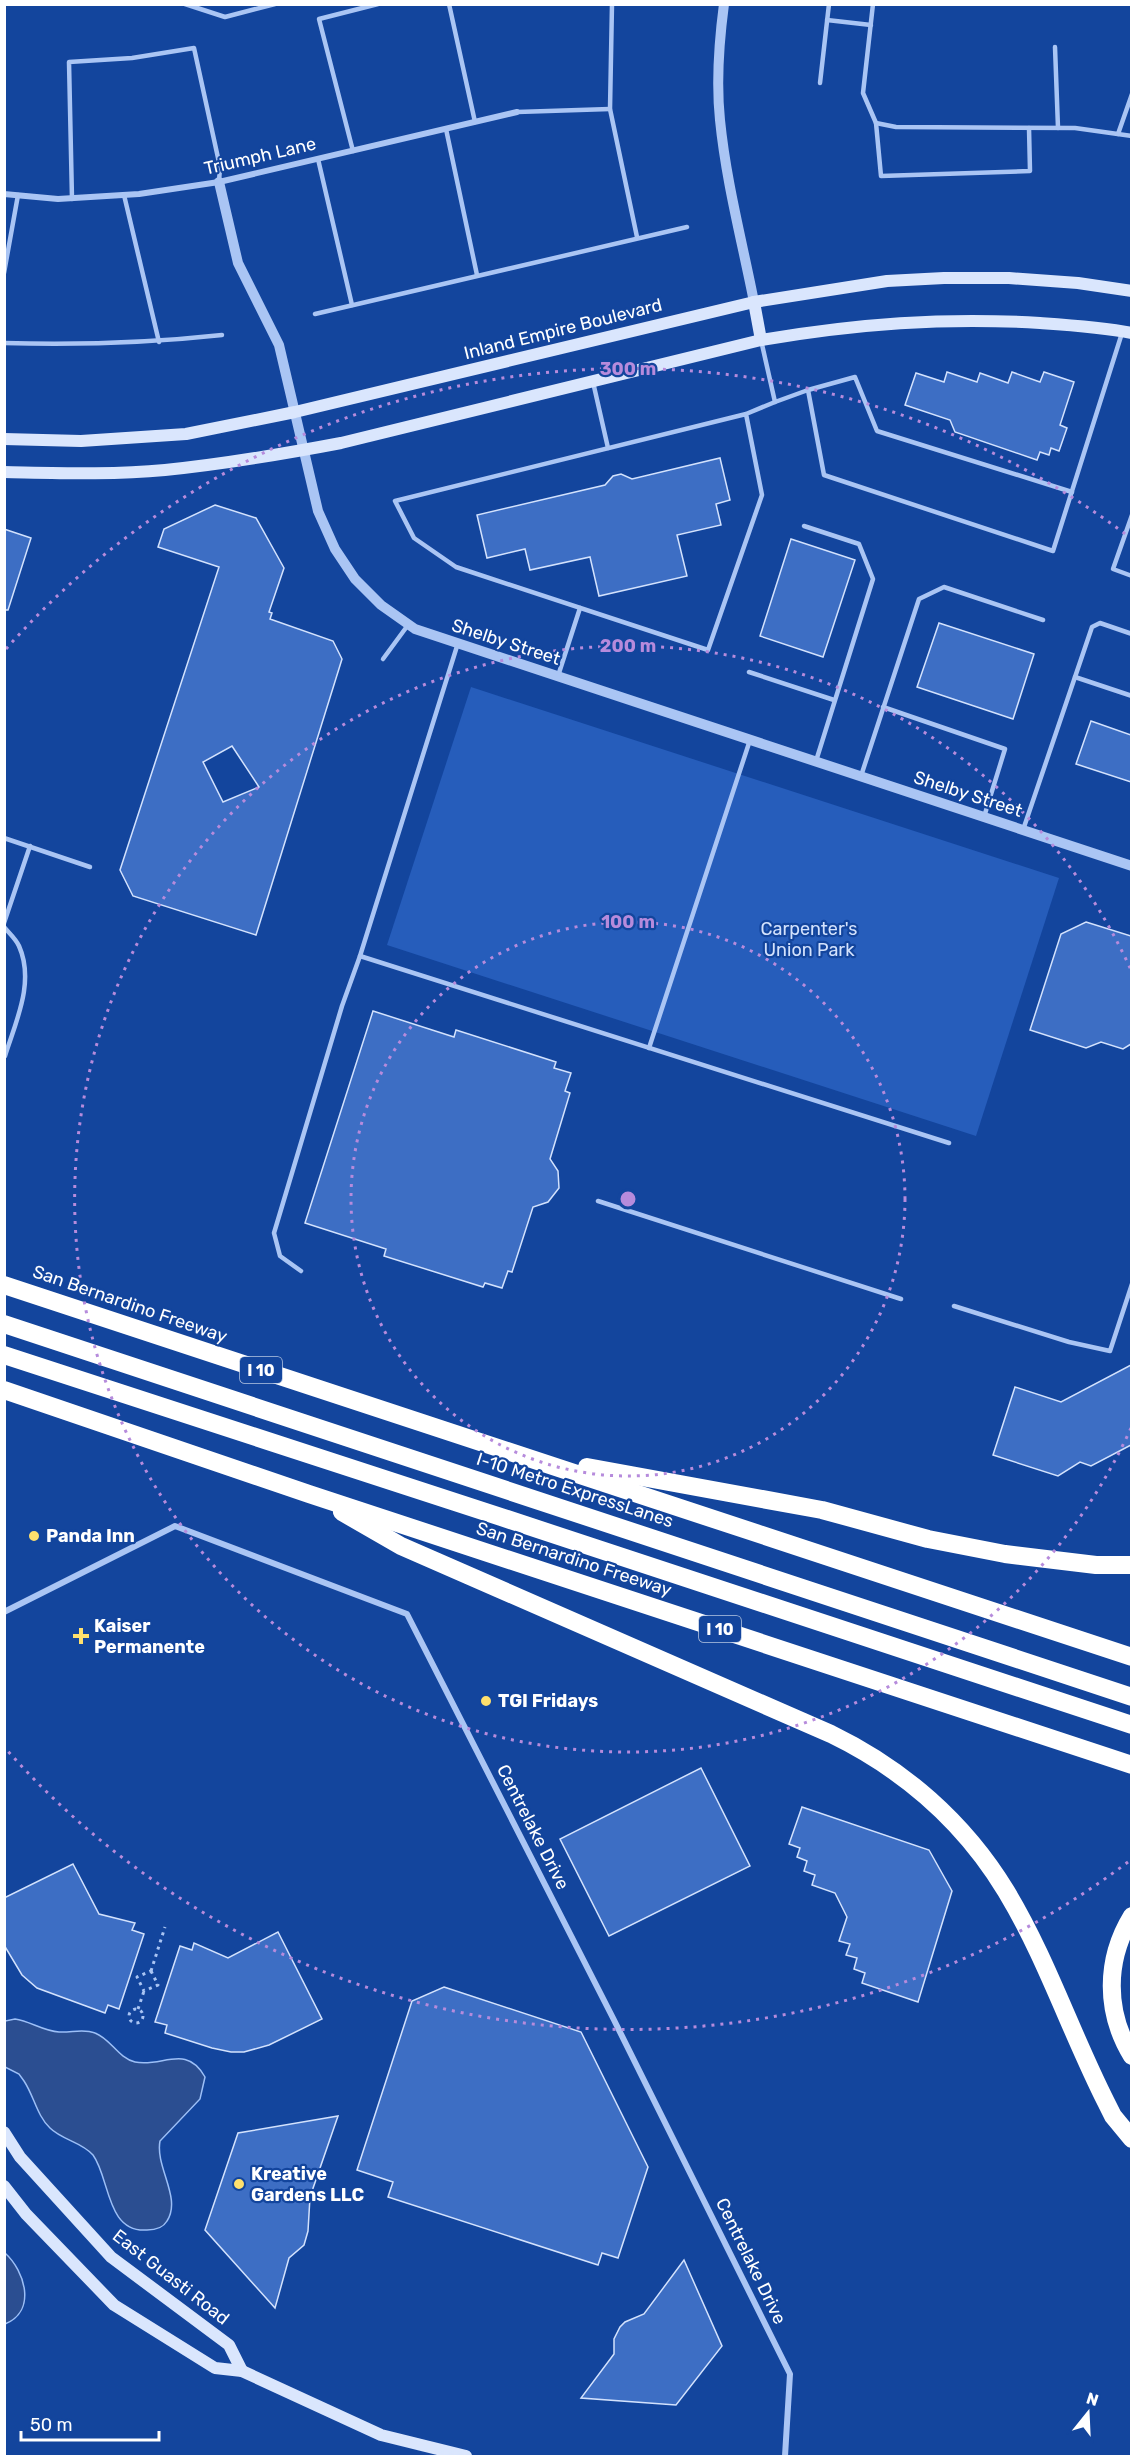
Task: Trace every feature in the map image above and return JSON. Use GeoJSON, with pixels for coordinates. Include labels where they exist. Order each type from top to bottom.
{"type":"FeatureCollection","features":[{"type":"Feature","properties":{"kind":"highway","name":"San Bernardino Freeway"},"geometry":{"type":"LineString","coordinates":[[4,1284],[1131,1657]]}},
{"type":"Feature","properties":{"kind":"highway","name":"I-10 Metro ExpressLanes"},"geometry":{"type":"LineString","coordinates":[[4,1324],[1131,1696]]}},
{"type":"Feature","properties":{"kind":"highway"},"geometry":{"type":"LineString","coordinates":[[4,1355],[1131,1725]]}},
{"type":"Feature","properties":{"kind":"highway","name":"San Bernardino Freeway"},"geometry":{"type":"LineString","coordinates":[[4,1390],[309,1494],[1131,1765]]}},
{"type":"Feature","properties":{"kind":"highway"},"geometry":{"type":"LineString","coordinates":[[517,1454],[822,1510],[928,1539],[1005,1554],[1096,1565],[1131,1565]]}},
{"type":"Feature","properties":{"kind":"highway"},"geometry":{"type":"LineString","coordinates":[[309,1494],[400,1546],[831,1734],[875,1758],[914,1786],[961,1830],[987,1862],[1007,1892],[1024,1924],[1101,2093],[1113,2116],[1131,2139]]}},
{"type":"Feature","properties":{"kind":"highway"},"geometry":{"type":"LineString","coordinates":[[1131,1916],[1119,1942],[1111,1980],[1114,2013],[1124,2044],[1131,2056]]}},
{"type":"Feature","properties":{"kind":"main road","name":"Inland Empire Boulevard"},"geometry":{"type":"LineString","coordinates":[[4,438],[81,441],[186,434],[295,412],[754,302],[876,283],[944,278],[1009,278],[1078,283],[1131,291]]}},
{"type":"Feature","properties":{"kind":"main road"},"geometry":{"type":"LineString","coordinates":[[754,302],[761,340]]}},
{"type":"Feature","properties":{"kind":"main road"},"geometry":{"type":"LineString","coordinates":[[4,472],[146,471],[304,450],[341,443],[761,340],[908,322],[987,320],[1127,332]]}},
{"type":"Feature","properties":{"kind":"main road","name":"East Guasti Road"},"geometry":{"type":"LineString","coordinates":[[4,2132],[20,2157],[111,2257],[229,2345],[242,2371]]}},
{"type":"Feature","properties":{"kind":"main road"},"geometry":{"type":"LineString","coordinates":[[4,2186],[26,2214],[114,2305],[215,2368],[242,2371],[381,2435],[466,2457]]}},
{"type":"Feature","properties":{"kind":"street"},"geometry":{"type":"LineString","coordinates":[[724,4],[720,36],[720,118],[736,224],[754,302]]}},
{"type":"Feature","properties":{"kind":"street","name":"Triumph Lane"},"geometry":{"type":"LineString","coordinates":[[4,194],[72,199],[124,195],[219,182],[517,112]]}},
{"type":"Feature","properties":{"kind":"street","name":"Shelby Street"},"geometry":{"type":"LineString","coordinates":[[219,182],[238,263],[279,345],[318,511],[335,549],[355,579],[381,604],[415,629],[1131,866]]}},
{"type":"Feature","properties":{"kind":"street","name":"Centrelake Drive"},"geometry":{"type":"LineString","coordinates":[[4,1612],[175,1526],[408,1614],[620,2030],[790,2374],[785,2457]]}},
{"type":"Feature","properties":{"kind":"lane"},"geometry":{"type":"LineString","coordinates":[[185,4],[225,17],[274,4]]}},
{"type":"Feature","properties":{"kind":"lane"},"geometry":{"type":"LineString","coordinates":[[353,151],[318,19],[378,4]]}},
{"type":"Feature","properties":{"kind":"lane"},"geometry":{"type":"LineString","coordinates":[[449,4],[475,122]]}},
{"type":"Feature","properties":{"kind":"lane"},"geometry":{"type":"LineString","coordinates":[[612,4],[610,109],[637,237]]}},
{"type":"Feature","properties":{"kind":"lane"},"geometry":{"type":"LineString","coordinates":[[820,83],[829,4]]}},
{"type":"Feature","properties":{"kind":"lane"},"geometry":{"type":"LineString","coordinates":[[873,4],[863,93],[876,123],[881,176],[1030,171],[1029,128]]}},
{"type":"Feature","properties":{"kind":"lane"},"geometry":{"type":"LineString","coordinates":[[827,20],[871,25]]}},
{"type":"Feature","properties":{"kind":"lane"},"geometry":{"type":"LineString","coordinates":[[1055,47],[1058,128]]}},
{"type":"Feature","properties":{"kind":"lane"},"geometry":{"type":"LineString","coordinates":[[72,199],[69,62],[132,58],[194,48],[220,167],[219,182]]}},
{"type":"Feature","properties":{"kind":"lane"},"geometry":{"type":"LineString","coordinates":[[1118,134],[1131,93]]}},
{"type":"Feature","properties":{"kind":"lane"},"geometry":{"type":"LineString","coordinates":[[517,112],[610,109]]}},
{"type":"Feature","properties":{"kind":"lane"},"geometry":{"type":"LineString","coordinates":[[876,123],[896,127],[1058,128],[1131,136]]}},
{"type":"Feature","properties":{"kind":"lane"},"geometry":{"type":"LineString","coordinates":[[446,129],[477,275]]}},
{"type":"Feature","properties":{"kind":"lane"},"geometry":{"type":"LineString","coordinates":[[318,159],[352,305]]}},
{"type":"Feature","properties":{"kind":"lane"},"geometry":{"type":"LineString","coordinates":[[4,273],[18,195]]}},
{"type":"Feature","properties":{"kind":"lane"},"geometry":{"type":"LineString","coordinates":[[124,195],[159,342]]}},
{"type":"Feature","properties":{"kind":"lane"},"geometry":{"type":"LineString","coordinates":[[315,314],[687,227]]}},
{"type":"Feature","properties":{"kind":"lane"},"geometry":{"type":"LineString","coordinates":[[808,390],[824,475],[1053,551],[1127,332]]}},
{"type":"Feature","properties":{"kind":"lane"},"geometry":{"type":"LineString","coordinates":[[4,343],[80,345],[159,342],[222,335]]}},
{"type":"Feature","properties":{"kind":"lane"},"geometry":{"type":"LineString","coordinates":[[761,340],[775,402]]}},
{"type":"Feature","properties":{"kind":"lane"},"geometry":{"type":"LineString","coordinates":[[746,414],[762,495],[708,650],[456,567],[414,538],[395,501],[746,414],[808,390],[855,377],[877,431],[1072,492]]}},
{"type":"Feature","properties":{"kind":"lane"},"geometry":{"type":"LineString","coordinates":[[593,382],[608,448]]}},
{"type":"Feature","properties":{"kind":"lane"},"geometry":{"type":"LineString","coordinates":[[1131,519],[1113,569],[1131,576]]}},
{"type":"Feature","properties":{"kind":"lane"},"geometry":{"type":"LineString","coordinates":[[804,526],[859,544],[873,579],[816,762]]}},
{"type":"Feature","properties":{"kind":"lane"},"geometry":{"type":"LineString","coordinates":[[861,776],[919,599],[944,587],[1043,620]]}},
{"type":"Feature","properties":{"kind":"lane"},"geometry":{"type":"LineString","coordinates":[[558,676],[580,608]]}},
{"type":"Feature","properties":{"kind":"lane"},"geometry":{"type":"LineString","coordinates":[[1023,830],[1092,627],[1100,623],[1131,634]]}},
{"type":"Feature","properties":{"kind":"lane"},"geometry":{"type":"LineString","coordinates":[[383,659],[408,624]]}},
{"type":"Feature","properties":{"kind":"lane"},"geometry":{"type":"LineString","coordinates":[[301,1271],[280,1256],[274,1233],[338,1017],[360,956],[458,643]]}},
{"type":"Feature","properties":{"kind":"lane"},"geometry":{"type":"LineString","coordinates":[[749,672],[834,700]]}},
{"type":"Feature","properties":{"kind":"lane"},"geometry":{"type":"LineString","coordinates":[[1075,677],[1131,696]]}},
{"type":"Feature","properties":{"kind":"lane"},"geometry":{"type":"LineString","coordinates":[[883,707],[1005,749],[984,817]]}},
{"type":"Feature","properties":{"kind":"lane"},"geometry":{"type":"LineString","coordinates":[[650,1048],[750,740]]}},
{"type":"Feature","properties":{"kind":"lane"},"geometry":{"type":"LineString","coordinates":[[4,837],[90,867]]}},
{"type":"Feature","properties":{"kind":"lane"},"geometry":{"type":"LineString","coordinates":[[5,1056],[26,987],[19,944],[4,925],[30,846]]}},
{"type":"Feature","properties":{"kind":"lane"},"geometry":{"type":"LineString","coordinates":[[360,956],[949,1143]]}},
{"type":"Feature","properties":{"kind":"lane"},"geometry":{"type":"LineString","coordinates":[[598,1201],[901,1299]]}},
{"type":"Feature","properties":{"kind":"lane"},"geometry":{"type":"LineString","coordinates":[[954,1306],[1068,1342],[1110,1352],[1131,1284]]}},
{"type":"Feature","properties":{"kind":"path"},"geometry":{"type":"LineString","coordinates":[[144,1991],[158,1985],[151,1971],[165,1927]]}},
{"type":"Feature","properties":{"kind":"path"},"geometry":{"type":"LineString","coordinates":[[138,2009],[144,1991],[137,1977],[151,1971]]}},
{"type":"Feature","properties":{"kind":"path"},"geometry":{"type":"LineString","coordinates":[[138,2009],[143,2016],[142,2021],[136,2024],[129,2020],[129,2015],[131,2011],[138,2009]]}},
{"type":"Feature","properties":{"kind":"green space","name":"Carpenter's Union Park"},"geometry":{"type":"Polygon","coordinates":[[[471,687],[1059,878],[976,1136],[387,945],[471,687]]]}},
{"type":"Feature","properties":{"kind":"shaded area"},"geometry":{"type":"Polygon","coordinates":[[[15,2019],[53,2031],[95,2033],[124,2057],[135,2062],[182,2059],[198,2067],[205,2077],[200,2099],[160,2141],[159,2151],[172,2202],[171,2212],[163,2225],[147,2230],[134,2229],[124,2223],[116,2214],[99,2165],[93,2155],[50,2128],[42,2118],[19,2074],[5,2067],[5,2021],[15,2019]]]}},
{"type":"Feature","properties":{"kind":"shaded area"},"geometry":{"type":"Polygon","coordinates":[[[5,2253],[18,2270],[25,2290],[21,2310],[15,2318],[5,2324],[5,2253]]]}},
{"type":"Feature","properties":{"kind":"building"},"geometry":{"type":"Polygon","coordinates":[[[947,372],[977,382],[980,373],[1008,383],[1012,372],[1040,382],[1044,372],[1074,382],[1060,425],[1067,428],[1059,451],[1051,448],[1049,455],[1040,452],[1037,460],[955,432],[950,420],[905,405],[916,373],[944,382],[947,372]]]}},
{"type":"Feature","properties":{"kind":"building"},"geometry":{"type":"Polygon","coordinates":[[[720,458],[730,500],[716,504],[721,525],[677,535],[687,576],[599,596],[590,557],[530,570],[525,549],[487,558],[477,515],[605,485],[613,476],[621,474],[632,479],[720,458]]]}},
{"type":"Feature","properties":{"kind":"building"},"geometry":{"type":"Polygon","coordinates":[[[215,505],[256,518],[284,568],[269,612],[272,613],[270,619],[333,641],[342,659],[256,935],[133,896],[120,870],[219,567],[158,547],[164,529],[215,505]],[[232,746],[203,762],[223,802],[259,787],[232,746]]]}},
{"type":"Feature","properties":{"kind":"building"},"geometry":{"type":"Polygon","coordinates":[[[4,529],[31,538],[8,610],[4,610],[4,529]]]}},
{"type":"Feature","properties":{"kind":"building"},"geometry":{"type":"Polygon","coordinates":[[[791,539],[855,560],[823,657],[760,636],[791,539]]]}},
{"type":"Feature","properties":{"kind":"building"},"geometry":{"type":"Polygon","coordinates":[[[939,623],[1034,654],[1013,719],[917,687],[939,623]]]}},
{"type":"Feature","properties":{"kind":"building"},"geometry":{"type":"Polygon","coordinates":[[[1091,721],[1131,735],[1131,782],[1076,764],[1091,721]]]}},
{"type":"Feature","properties":{"kind":"building"},"geometry":{"type":"Polygon","coordinates":[[[1086,922],[1131,936],[1131,1044],[1123,1049],[1101,1042],[1086,1048],[1030,1030],[1061,934],[1086,922]]]}},
{"type":"Feature","properties":{"kind":"building"},"geometry":{"type":"Polygon","coordinates":[[[373,1011],[454,1037],[456,1030],[556,1062],[554,1068],[571,1073],[565,1091],[570,1093],[550,1159],[558,1171],[559,1188],[548,1202],[533,1207],[512,1272],[508,1271],[502,1288],[485,1283],[483,1287],[384,1256],[386,1249],[305,1223],[373,1011]]]}},
{"type":"Feature","properties":{"kind":"building"},"geometry":{"type":"Polygon","coordinates":[[[1131,1365],[1131,1445],[1091,1466],[1080,1462],[1058,1476],[993,1455],[1015,1387],[1061,1402],[1131,1365]]]}},
{"type":"Feature","properties":{"kind":"building"},"geometry":{"type":"Polygon","coordinates":[[[701,1768],[750,1866],[609,1936],[560,1839],[701,1768]]]}},
{"type":"Feature","properties":{"kind":"building"},"geometry":{"type":"Polygon","coordinates":[[[802,1807],[929,1850],[952,1891],[918,2002],[862,1983],[865,1973],[854,1969],[857,1958],[846,1955],[850,1944],[839,1941],[847,1917],[835,1893],[812,1885],[815,1875],[804,1871],[807,1861],[797,1857],[800,1848],[789,1844],[802,1807]]]}},
{"type":"Feature","properties":{"kind":"building"},"geometry":{"type":"Polygon","coordinates":[[[73,1864],[99,1914],[135,1923],[132,1930],[144,1934],[119,2009],[108,2005],[105,2013],[37,1988],[22,1975],[4,1945],[4,1898],[73,1864]]]}},
{"type":"Feature","properties":{"kind":"building"},"geometry":{"type":"Polygon","coordinates":[[[278,1932],[322,2019],[269,2045],[244,2052],[212,2048],[165,2033],[167,2025],[155,2022],[180,1946],[192,1950],[194,1943],[228,1958],[278,1932]]]}},
{"type":"Feature","properties":{"kind":"building"},"geometry":{"type":"Polygon","coordinates":[[[444,1987],[581,2032],[648,2167],[618,2258],[602,2253],[598,2265],[388,2197],[393,2182],[357,2170],[412,2001],[444,1987]]]}},
{"type":"Feature","properties":{"kind":"building"},"geometry":{"type":"Polygon","coordinates":[[[338,2116],[310,2197],[308,2231],[304,2245],[289,2258],[275,2308],[205,2230],[238,2133],[338,2116]]]}},
{"type":"Feature","properties":{"kind":"building"},"geometry":{"type":"Polygon","coordinates":[[[684,2260],[722,2346],[676,2405],[581,2398],[614,2354],[614,2339],[620,2327],[625,2322],[644,2314],[684,2260]]]}},
{"type":"Feature","properties":{"kind":"place","name":"Panda Inn"},"geometry":{"type":"Point","coordinates":[34,1536]}},
{"type":"Feature","properties":{"kind":"place","name":"Kaiser Permanente"},"geometry":{"type":"Point","coordinates":[81,1636]}},
{"type":"Feature","properties":{"kind":"place","name":"TGI Fridays"},"geometry":{"type":"Point","coordinates":[486,1701]}},
{"type":"Feature","properties":{"kind":"place","name":"Kreative Gardens LLC"},"geometry":{"type":"Point","coordinates":[239,2184]}}]}
